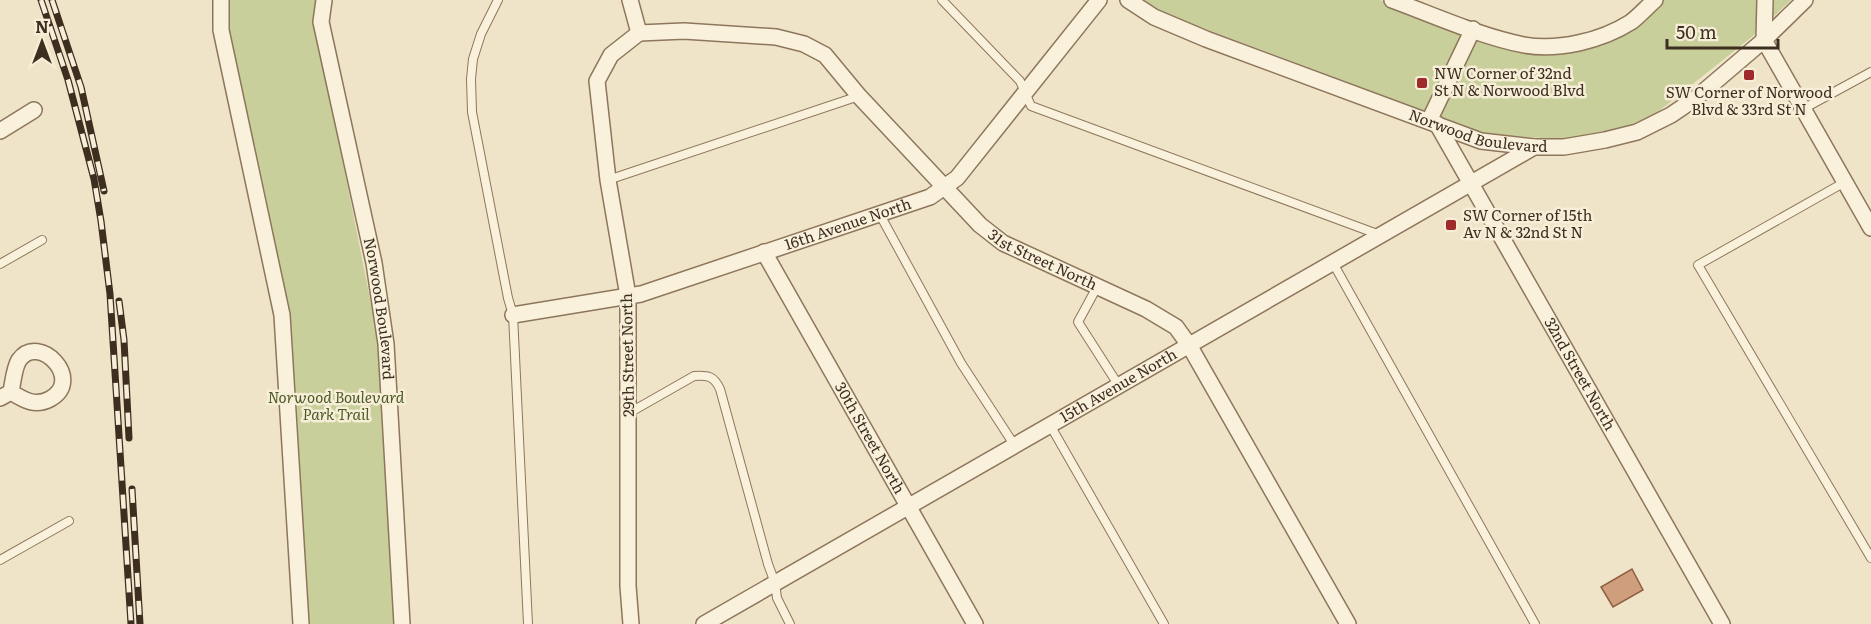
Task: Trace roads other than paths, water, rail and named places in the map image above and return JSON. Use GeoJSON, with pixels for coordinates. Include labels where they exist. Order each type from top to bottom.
{"type":"FeatureCollection","features":[{"type":"Feature","properties":{"kind":"street"},"geometry":{"type":"LineString","coordinates":[[221,0],[221,30],[282,315],[301,624]]}},
{"type":"Feature","properties":{"kind":"street","name":"Norwood Boulevard"},"geometry":{"type":"LineString","coordinates":[[324,0],[321,22],[374,263],[386,344],[402,624]]}},
{"type":"Feature","properties":{"kind":"street"},"geometry":{"type":"LineString","coordinates":[[630,0],[639,33]]}},
{"type":"Feature","properties":{"kind":"street","name":"16th Avenue North"},"geometry":{"type":"LineString","coordinates":[[513,315],[641,294],[930,197],[957,178],[1099,0]]}},
{"type":"Feature","properties":{"kind":"street","name":"Norwood Boulevard"},"geometry":{"type":"LineString","coordinates":[[1128,0],[1154,17],[1206,39],[1481,141],[1534,147],[1564,147],[1605,140],[1637,132],[1671,115],[1696,98],[1764,40],[1805,0]]}},
{"type":"Feature","properties":{"kind":"street"},"geometry":{"type":"LineString","coordinates":[[1392,0],[1525,45],[1571,44],[1593,40],[1631,22],[1655,0]]}},
{"type":"Feature","properties":{"kind":"street"},"geometry":{"type":"LineString","coordinates":[[1765,0],[1764,40],[1871,228]]}},
{"type":"Feature","properties":{"kind":"street"},"geometry":{"type":"LineString","coordinates":[[1433,123],[1473,29]]}},
{"type":"Feature","properties":{"kind":"street","name":"31st Street North"},"geometry":{"type":"LineString","coordinates":[[639,33],[684,31],[776,37],[804,44],[825,55],[980,225],[1003,243],[1146,309],[1176,327],[1189,345],[1348,624]]}},
{"type":"Feature","properties":{"kind":"street","name":"29th Street North"},"geometry":{"type":"LineString","coordinates":[[631,624],[628,586],[628,296],[608,180],[597,81],[611,55],[639,33]]}},
{"type":"Feature","properties":{"kind":"street"},"geometry":{"type":"LineString","coordinates":[[0,131],[34,110]]}},
{"type":"Feature","properties":{"kind":"street","name":"32nd Street North"},"geometry":{"type":"LineString","coordinates":[[1433,123],[1722,624]]}},
{"type":"Feature","properties":{"kind":"street","name":"15th Avenue North"},"geometry":{"type":"LineString","coordinates":[[704,624],[1534,147]]}},
{"type":"Feature","properties":{"kind":"street","name":"30th Street North"},"geometry":{"type":"LineString","coordinates":[[764,252],[975,624]]}},
{"type":"Feature","properties":{"kind":"lane"},"geometry":{"type":"LineString","coordinates":[[498,0],[481,33],[473,59],[472,112],[513,315],[528,624]]}},
{"type":"Feature","properties":{"kind":"lane"},"geometry":{"type":"LineString","coordinates":[[942,0],[1020,81],[1031,106],[1381,235]]}},
{"type":"Feature","properties":{"kind":"lane"},"geometry":{"type":"LineString","coordinates":[[1803,109],[1871,72]]}},
{"type":"Feature","properties":{"kind":"lane"},"geometry":{"type":"LineString","coordinates":[[608,180],[860,96]]}},
{"type":"Feature","properties":{"kind":"lane"},"geometry":{"type":"LineString","coordinates":[[1845,182],[1698,265],[1871,558]]}},
{"type":"Feature","properties":{"kind":"lane"},"geometry":{"type":"LineString","coordinates":[[879,213],[961,363],[1015,446]]}},
{"type":"Feature","properties":{"kind":"lane"},"geometry":{"type":"LineString","coordinates":[[0,264],[42,240]]}},
{"type":"Feature","properties":{"kind":"lane"},"geometry":{"type":"LineString","coordinates":[[1333,263],[1535,624]]}},
{"type":"Feature","properties":{"kind":"lane"},"geometry":{"type":"LineString","coordinates":[[1097,287],[1078,322],[1119,386]]}},
{"type":"Feature","properties":{"kind":"lane"},"geometry":{"type":"LineString","coordinates":[[629,413],[694,376],[706,375],[717,382],[775,583],[777,598],[790,624]]}},
{"type":"Feature","properties":{"kind":"lane"},"geometry":{"type":"LineString","coordinates":[[1050,425],[1164,624]]}},
{"type":"Feature","properties":{"kind":"lane"},"geometry":{"type":"LineString","coordinates":[[0,560],[69,521]]}},
{"type":"Feature","properties":{"kind":"railway"},"geometry":{"type":"LineString","coordinates":[[41,0],[68,80],[94,179],[101,221],[110,294],[131,624]]}},
{"type":"Feature","properties":{"kind":"railway"},"geometry":{"type":"LineString","coordinates":[[52,0],[81,87],[104,191]]}},
{"type":"Feature","properties":{"kind":"railway"},"geometry":{"type":"LineString","coordinates":[[119,301],[124,340],[129,438]]}},
{"type":"Feature","properties":{"kind":"railway"},"geometry":{"type":"LineString","coordinates":[[132,489],[140,624]]}},
{"type":"Feature","properties":{"kind":"place","name":"SW Corner of Norwood Blvd & 33rd St N"},"geometry":{"type":"Point","coordinates":[1749,75]}},
{"type":"Feature","properties":{"kind":"place","name":"NW Corner of 32nd St N & Norwood Blvd"},"geometry":{"type":"Point","coordinates":[1422,83]}},
{"type":"Feature","properties":{"kind":"place","name":"SW Corner of 15th Av N & 32nd St N"},"geometry":{"type":"Point","coordinates":[1451,225]}},
{"type":"Feature","properties":{"kind":"park label","name":"Norwood Boulevard Park Trail"},"geometry":{"type":"Point","coordinates":[336,406]}}]}
